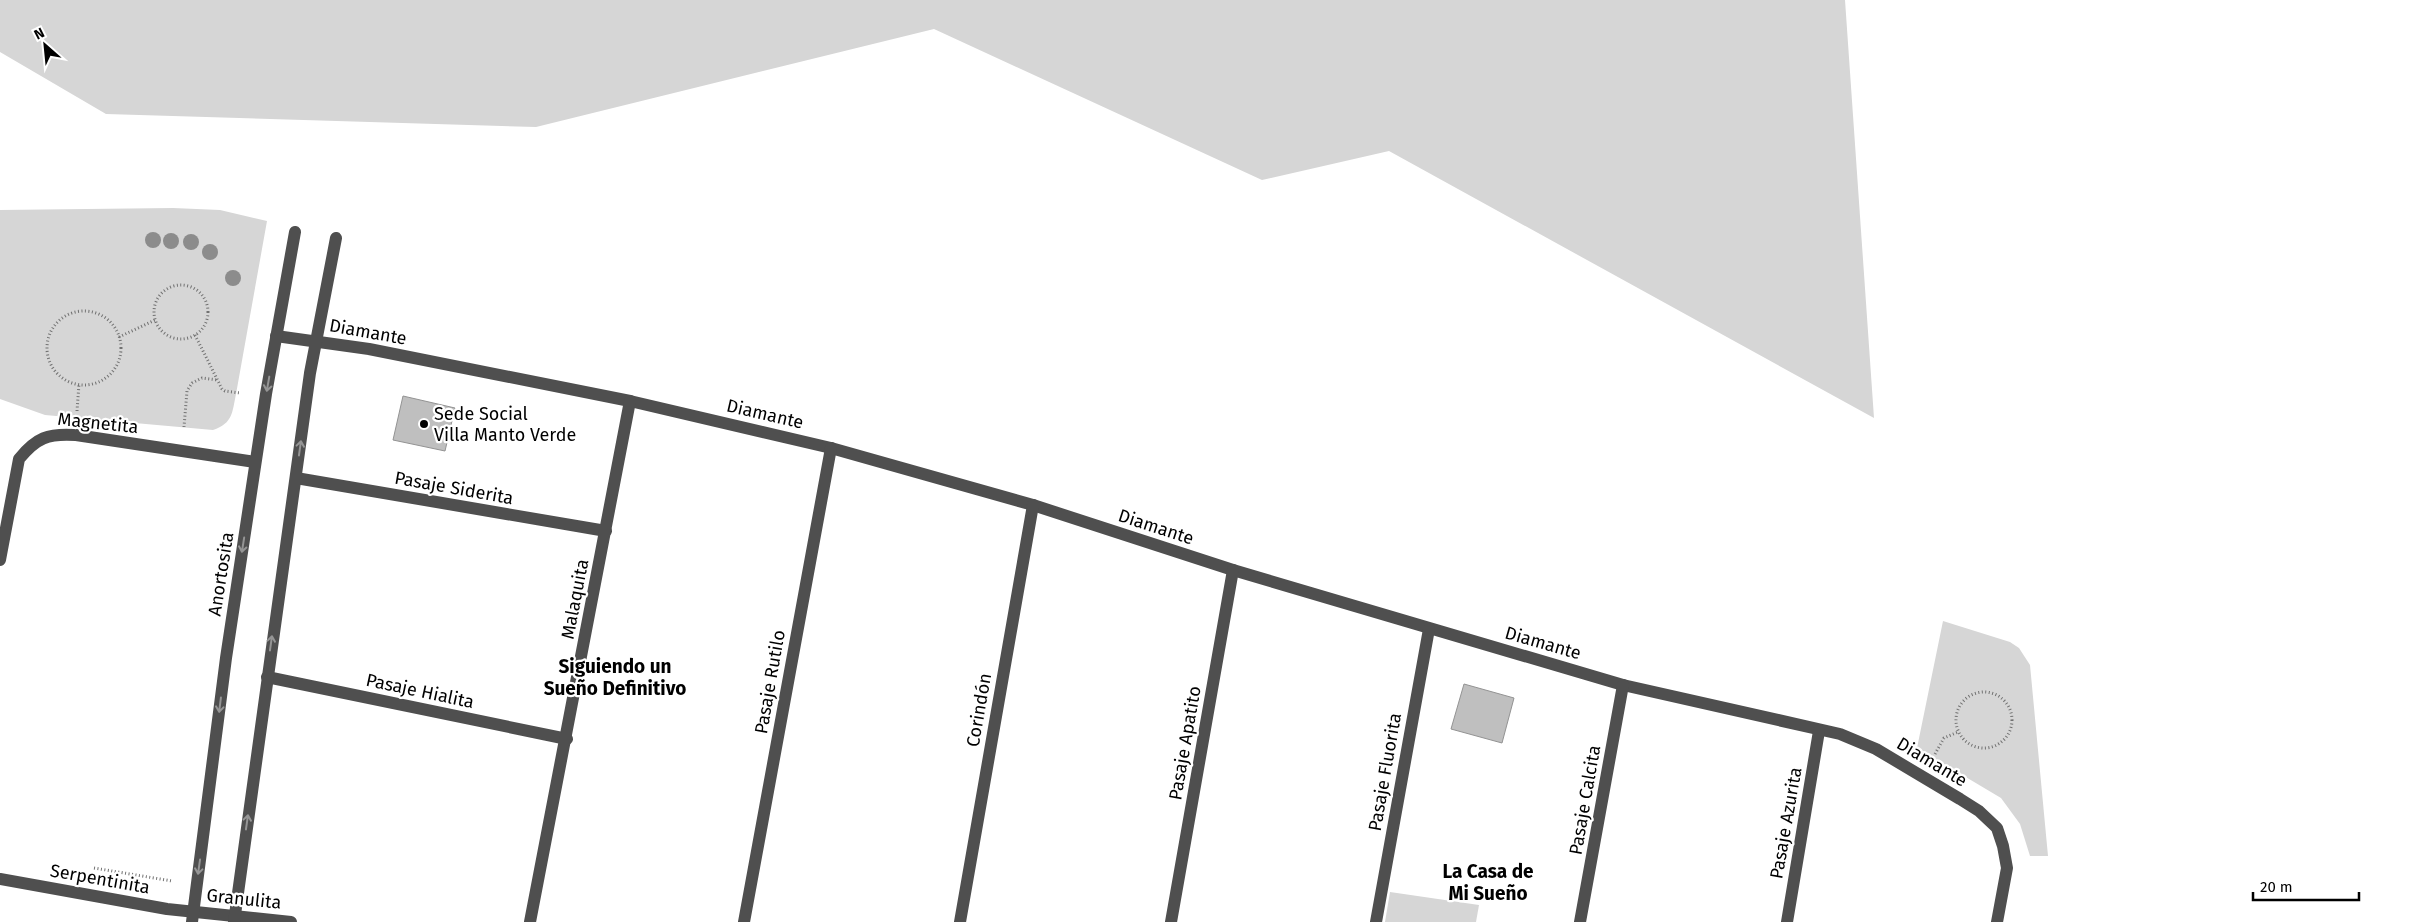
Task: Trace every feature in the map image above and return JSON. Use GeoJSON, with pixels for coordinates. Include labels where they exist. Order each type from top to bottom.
{"type":"FeatureCollection","features":[{"type":"Feature","properties":{"kind":"street","name":"Anortosita"},"geometry":{"type":"LineString","coordinates":[[193,917],[226,658],[255,462],[295,232]]}},
{"type":"Feature","properties":{"kind":"street"},"geometry":{"type":"LineString","coordinates":[[234,918],[266,677],[316,341],[336,238]]}},
{"type":"Feature","properties":{"kind":"street","name":"Diamante"},"geometry":{"type":"LineString","coordinates":[[276,336],[316,341],[630,401],[831,448],[1033,505],[1233,570],[1623,685],[1840,734],[1876,749],[1922,776],[1979,811],[1997,828],[2004,846],[2007,868],[1997,922]]}},
{"type":"Feature","properties":{"kind":"street","name":"Malaquita"},"geometry":{"type":"LineString","coordinates":[[530,922],[567,739],[630,401]]}},
{"type":"Feature","properties":{"kind":"street","name":"Magnetita"},"geometry":{"type":"LineString","coordinates":[[0,560],[19,459],[28,448],[40,439],[58,434],[255,462]]}},
{"type":"Feature","properties":{"kind":"street","name":"Pasaje Rutilo"},"geometry":{"type":"LineString","coordinates":[[744,922],[831,448]]}},
{"type":"Feature","properties":{"kind":"street","name":"Pasaje Siderita"},"geometry":{"type":"LineString","coordinates":[[296,478],[606,531]]}},
{"type":"Feature","properties":{"kind":"street","name":"Corindón"},"geometry":{"type":"LineString","coordinates":[[960,922],[1033,505]]}},
{"type":"Feature","properties":{"kind":"street","name":"Pasaje Apatito"},"geometry":{"type":"LineString","coordinates":[[1171,922],[1233,570]]}},
{"type":"Feature","properties":{"kind":"street","name":"Pasaje Fluorita"},"geometry":{"type":"LineString","coordinates":[[1376,922],[1429,629]]}},
{"type":"Feature","properties":{"kind":"street","name":"Pasaje Hialita"},"geometry":{"type":"LineString","coordinates":[[266,677],[567,739]]}},
{"type":"Feature","properties":{"kind":"street","name":"Pasaje Calcita"},"geometry":{"type":"LineString","coordinates":[[1580,922],[1623,685]]}},
{"type":"Feature","properties":{"kind":"street","name":"Pasaje Azurita"},"geometry":{"type":"LineString","coordinates":[[1787,922],[1819,730]]}},
{"type":"Feature","properties":{"kind":"street","name":"Serpentinita"},"geometry":{"type":"LineString","coordinates":[[0,879],[167,909],[193,917]]}},
{"type":"Feature","properties":{"kind":"street","name":"Granulita"},"geometry":{"type":"LineString","coordinates":[[193,917],[291,922]]}},
{"type":"Feature","properties":{"kind":"path"},"geometry":{"type":"LineString","coordinates":[[178,284],[187,285],[201,293],[208,307],[206,323],[195,336],[187,339],[171,338],[158,328],[154,320],[154,304],[163,291],[178,284]]}},
{"type":"Feature","properties":{"kind":"path"},"geometry":{"type":"LineString","coordinates":[[86,311],[103,316],[115,328],[119,336],[120,353],[114,368],[109,375],[95,383],[78,384],[62,378],[51,365],[48,357],[47,348],[50,331],[55,324],[69,314],[86,311]]}},
{"type":"Feature","properties":{"kind":"path"},"geometry":{"type":"LineString","coordinates":[[119,336],[154,320]]}},
{"type":"Feature","properties":{"kind":"path"},"geometry":{"type":"LineString","coordinates":[[195,336],[224,391],[240,393]]}},
{"type":"Feature","properties":{"kind":"path"},"geometry":{"type":"LineString","coordinates":[[181,451],[187,391],[192,383],[202,378],[218,380]]}},
{"type":"Feature","properties":{"kind":"path"},"geometry":{"type":"LineString","coordinates":[[1985,692],[2001,698],[2010,711],[2012,720],[2007,735],[1994,746],[1978,748],[1970,744],[1958,732],[1956,724],[1958,709],[1963,701],[1977,693],[1985,692]]}},
{"type":"Feature","properties":{"kind":"path"},"geometry":{"type":"LineString","coordinates":[[1922,776],[1944,738],[1958,732]]}},
{"type":"Feature","properties":{"kind":"path"},"geometry":{"type":"LineString","coordinates":[[86,867],[197,884]]}},
{"type":"Feature","properties":{"kind":"shaded area"},"geometry":{"type":"Polygon","coordinates":[[[0,0],[1845,0],[1874,418],[1389,151],[1262,180],[934,29],[536,127],[106,114],[0,52],[0,0]]]}},
{"type":"Feature","properties":{"kind":"shaded area"},"geometry":{"type":"Polygon","coordinates":[[[173,208],[220,210],[267,221],[234,407],[228,421],[213,430],[45,415],[0,399],[0,210],[173,208]]]}},
{"type":"Feature","properties":{"kind":"shaded area"},"geometry":{"type":"Polygon","coordinates":[[[1943,621],[2010,642],[2019,648],[2030,665],[2048,856],[2030,856],[2020,824],[2001,798],[1917,748],[1943,621]]]}},
{"type":"Feature","properties":{"kind":"shaded area"},"geometry":{"type":"Polygon","coordinates":[[[1390,892],[1479,905],[1476,922],[1385,922],[1390,892]]]}},
{"type":"Feature","properties":{"kind":"building","name":"Sede Social Villa Manto Verde"},"geometry":{"type":"Polygon","coordinates":[[[403,396],[455,408],[445,451],[393,440],[403,396]]]}},
{"type":"Feature","properties":{"kind":"building"},"geometry":{"type":"Polygon","coordinates":[[[1464,684],[1514,698],[1502,743],[1451,729],[1464,684]]]}},
{"type":"Feature","properties":{"kind":"place","name":"Sede Social Villa Manto Verde"},"geometry":{"type":"Point","coordinates":[424,424]}},
{"type":"Feature","properties":{"kind":"district","name":"Siguiendo un Sueño Definitivo"},"geometry":{"type":"Point","coordinates":[615,677]}},
{"type":"Feature","properties":{"kind":"district","name":"La Casa de Mi Sueño"},"geometry":{"type":"Point","coordinates":[1488,882]}}]}
